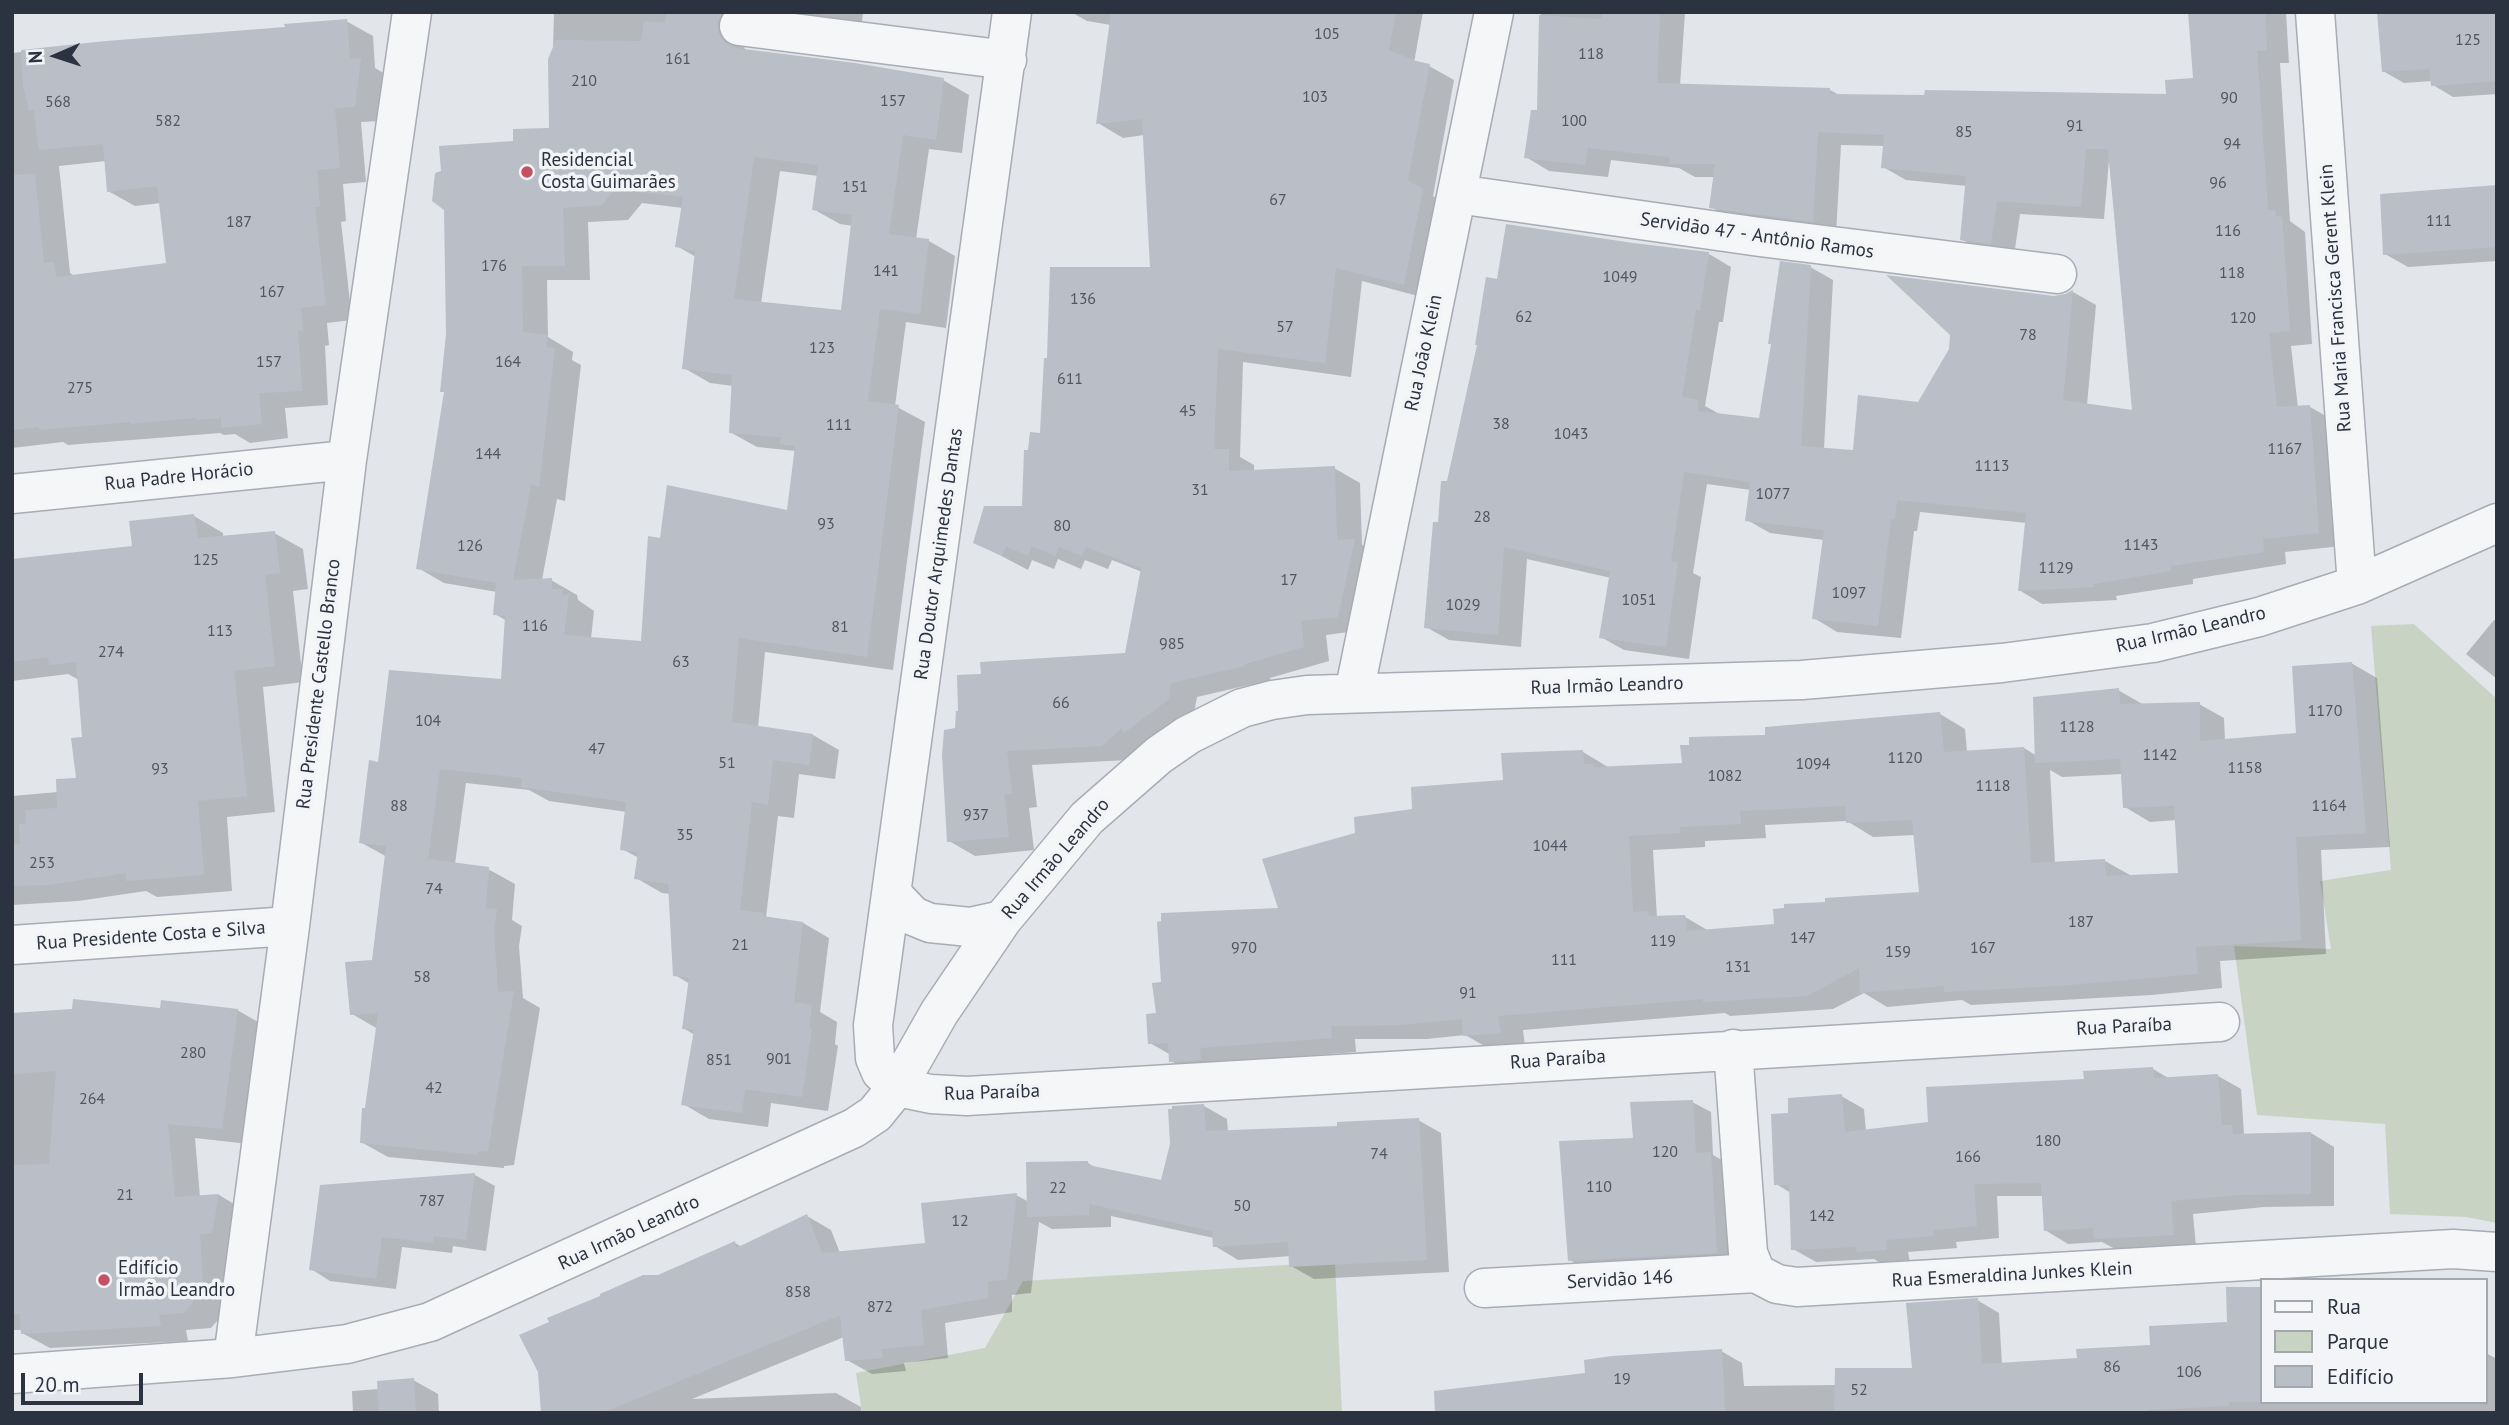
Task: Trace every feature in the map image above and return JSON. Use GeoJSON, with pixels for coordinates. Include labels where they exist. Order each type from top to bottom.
{"type":"FeatureCollection","features":[{"type":"Feature","properties":{"kind":"street","name":"Rua Presidente Castello Branco"},"geometry":{"type":"LineString","coordinates":[[233,1358],[290,926],[347,460],[412,12]]}},
{"type":"Feature","properties":{"kind":"street","name":"Rua Doutor Arquimedes Dantas"},"geometry":{"type":"LineString","coordinates":[[897,1087],[881,1072],[875,1058],[873,1025],[1012,12]]}},
{"type":"Feature","properties":{"kind":"street","name":"Rua João Klein"},"geometry":{"type":"LineString","coordinates":[[1354,693],[1494,12]]}},
{"type":"Feature","properties":{"kind":"street","name":"Rua Maria Francisca Gerent Klein"},"geometry":{"type":"LineString","coordinates":[[2315,12],[2357,585]]}},
{"type":"Feature","properties":{"kind":"street"},"geometry":{"type":"LineString","coordinates":[[739,26],[1007,60]]}},
{"type":"Feature","properties":{"kind":"street","name":"Servidão 47 - Antônio Ramos"},"geometry":{"type":"LineString","coordinates":[[1457,194],[1760,237],[2057,274]]}},
{"type":"Feature","properties":{"kind":"street","name":"Rua Padre Horácio"},"geometry":{"type":"LineString","coordinates":[[12,494],[347,460]]}},
{"type":"Feature","properties":{"kind":"street","name":"Rua Irmão Leandro"},"geometry":{"type":"LineString","coordinates":[[12,1374],[233,1358],[347,1344],[430,1322],[854,1128],[875,1114],[897,1087],[939,1013],[1002,920],[1087,818],[1159,755],[1188,735],[1242,708],[1307,695],[1802,681],[2001,663],[2153,643],[2259,617],[2357,585],[2497,523]]}},
{"type":"Feature","properties":{"kind":"street"},"geometry":{"type":"LineString","coordinates":[[892,894],[913,916],[930,923],[970,927],[1002,920]]}},
{"type":"Feature","properties":{"kind":"street","name":"Rua Presidente Costa e Silva"},"geometry":{"type":"LineString","coordinates":[[12,945],[290,926]]}},
{"type":"Feature","properties":{"kind":"street","name":"Rua Paraíba"},"geometry":{"type":"LineString","coordinates":[[897,1087],[931,1094],[967,1096],[2220,1022]]}},
{"type":"Feature","properties":{"kind":"street"},"geometry":{"type":"LineString","coordinates":[[1733,1049],[1744,1225],[1748,1253],[1756,1273]]}},
{"type":"Feature","properties":{"kind":"street","name":"Rua Esmeraldina Junkes Klein"},"geometry":{"type":"LineString","coordinates":[[1756,1273],[1777,1284],[1797,1287],[2453,1249],[2497,1252]]}},
{"type":"Feature","properties":{"kind":"street","name":"Servidão 146"},"geometry":{"type":"LineString","coordinates":[[1484,1288],[1756,1273]]}},
{"type":"Feature","properties":{"kind":"green space"},"geometry":{"type":"Polygon","coordinates":[[[2414,624],[2497,699],[2497,1223],[2466,1217],[2390,1214],[2385,1124],[2257,1115],[2234,946],[2331,949],[2320,881],[2391,870],[2371,626],[2414,624]]]}},
{"type":"Feature","properties":{"kind":"green space"},"geometry":{"type":"Polygon","coordinates":[[[1335,1262],[1342,1413],[862,1413],[856,1373],[985,1348],[1023,1281],[1335,1262]]]}},
{"type":"Feature","properties":{"kind":"building"},"geometry":{"type":"Polygon","coordinates":[[[666,12],[722,12],[717,23],[719,34],[725,43],[736,48],[855,63],[944,78],[936,140],[903,135],[889,234],[929,239],[920,314],[880,309],[868,401],[899,405],[867,657],[739,638],[732,722],[813,734],[809,765],[773,760],[768,805],[752,802],[740,910],[803,922],[794,1002],[812,1005],[809,1028],[812,1029],[802,1097],[745,1089],[742,1113],[681,1105],[694,1030],[682,1029],[689,978],[673,976],[668,884],[634,879],[638,852],[620,850],[626,802],[521,787],[522,778],[440,769],[428,859],[489,867],[486,908],[497,909],[494,930],[498,992],[514,991],[488,1151],[478,1152],[478,1155],[360,1143],[362,1108],[365,1108],[378,1013],[350,1015],[345,962],[372,960],[386,846],[359,843],[369,760],[378,762],[389,670],[501,679],[505,616],[493,615],[496,583],[416,569],[444,392],[440,392],[446,334],[444,210],[432,201],[435,173],[441,171],[439,146],[513,141],[513,129],[549,128],[548,59],[556,40],[641,41],[644,21],[665,23],[666,12]],[[754,157],[734,299],[841,310],[852,215],[812,210],[818,165],[754,157]],[[615,189],[602,205],[563,208],[565,266],[522,266],[523,332],[548,335],[546,347],[555,348],[539,487],[531,485],[513,580],[552,578],[552,589],[563,589],[563,595],[569,594],[564,635],[641,641],[648,536],[660,538],[667,485],[787,510],[795,446],[780,444],[781,437],[729,433],[732,375],[682,369],[695,251],[675,247],[683,197],[615,189]]]}},
{"type":"Feature","properties":{"kind":"building"},"geometry":{"type":"Polygon","coordinates":[[[1111,12],[1396,12],[1389,50],[1430,64],[1408,180],[1423,189],[1404,285],[1336,268],[1325,363],[1218,349],[1214,449],[1229,449],[1229,471],[1335,466],[1337,540],[1355,539],[1338,617],[1301,621],[1304,647],[1245,666],[1171,683],[1169,699],[1124,733],[1122,728],[1102,746],[1007,751],[1012,794],[1004,794],[1009,837],[947,842],[942,755],[944,730],[955,728],[958,711],[957,675],[981,674],[980,662],[1125,653],[1141,568],[1086,547],[1082,556],[1059,547],[1055,556],[1032,546],[1028,556],[1006,546],[1002,556],[973,543],[984,506],[1022,506],[1024,450],[1028,450],[1030,432],[1040,433],[1044,358],[1047,358],[1050,267],[1150,267],[1142,119],[1096,124],[1111,12]]]}},
{"type":"Feature","properties":{"kind":"building"},"geometry":{"type":"Polygon","coordinates":[[[1602,12],[1660,12],[1657,83],[1830,88],[1830,94],[1924,95],[1925,90],[2166,94],[2165,80],[2193,78],[2188,12],[2265,12],[2267,50],[2257,51],[2268,210],[2275,210],[2276,216],[2282,217],[2290,331],[2269,333],[2277,407],[2310,405],[2319,533],[2263,539],[2264,552],[2171,566],[2171,571],[2094,584],[2094,587],[2018,591],[2026,513],[1897,500],[1895,519],[1891,519],[1878,626],[1812,619],[1824,530],[1745,521],[1750,482],[1684,472],[1671,561],[1678,562],[1666,647],[1599,638],[1610,571],[1504,547],[1498,635],[1424,628],[1433,522],[1438,522],[1441,481],[1447,481],[1477,345],[1486,277],[1497,279],[1506,224],[1709,252],[1700,310],[1696,310],[1682,397],[1698,400],[1698,411],[1759,418],[1780,261],[1811,265],[1801,446],[1853,450],[1858,395],[1918,402],[1949,349],[1950,335],[1886,275],[2054,296],[2073,290],[2063,400],[2132,410],[2108,149],[2086,149],[2081,207],[1997,201],[1991,244],[1960,240],[1966,176],[1881,168],[1884,135],[1818,132],[1813,222],[1709,208],[1715,164],[1670,164],[1669,157],[1588,148],[1585,165],[1524,158],[1531,110],[1537,110],[1539,15],[1602,19],[1602,12]]]}},
{"type":"Feature","properties":{"kind":"building"},"geometry":{"type":"Polygon","coordinates":[[[2377,12],[2497,12],[2497,81],[2431,86],[2429,69],[2382,72],[2377,12]]]}},
{"type":"Feature","properties":{"kind":"building"},"geometry":{"type":"Polygon","coordinates":[[[347,19],[350,59],[361,58],[355,107],[335,108],[340,168],[317,170],[320,207],[315,207],[326,305],[301,308],[303,330],[298,331],[302,391],[259,393],[262,424],[221,428],[221,418],[195,418],[12,430],[12,175],[35,174],[44,263],[54,262],[56,277],[166,263],[157,186],[107,192],[103,144],[39,150],[34,110],[29,111],[23,86],[21,50],[347,19]]]}},
{"type":"Feature","properties":{"kind":"building"},"geometry":{"type":"Polygon","coordinates":[[[2497,185],[2497,247],[2383,255],[2380,194],[2497,185]]]}},
{"type":"Feature","properties":{"kind":"building"},"geometry":{"type":"Polygon","coordinates":[[[194,514],[198,538],[275,531],[280,573],[265,575],[275,666],[234,671],[247,796],[198,801],[204,875],[126,881],[126,873],[48,885],[12,886],[12,845],[20,844],[19,824],[26,823],[25,810],[57,808],[56,779],[76,778],[71,738],[82,737],[76,662],[49,665],[48,657],[12,662],[12,559],[132,546],[129,521],[194,514]]]}},
{"type":"Feature","properties":{"kind":"building"},"geometry":{"type":"Polygon","coordinates":[[[2352,662],[2366,833],[2296,837],[2301,940],[2196,947],[2198,974],[2057,986],[1944,992],[1944,986],[1860,993],[1859,968],[1807,996],[1703,1002],[1703,999],[1498,1016],[1501,1033],[1463,1036],[1462,1019],[1400,1025],[1331,1026],[1332,1038],[1200,1048],[1201,1060],[1169,1062],[1168,1043],[1148,1044],[1146,1014],[1156,1013],[1152,983],[1161,982],[1157,922],[1161,921],[1161,913],[1278,908],[1262,859],[1355,833],[1354,817],[1412,809],[1411,787],[1503,780],[1501,753],[1583,750],[1584,764],[1594,764],[1594,767],[1682,763],[1680,745],[1689,745],[1689,737],[1765,735],[1765,727],[1940,712],[1944,752],[2024,747],[2031,863],[2105,859],[2106,876],[2178,873],[2174,806],[2123,808],[2120,759],[2035,763],[2033,697],[2119,688],[2120,704],[2200,702],[2200,741],[2296,733],[2292,666],[2352,662]],[[1845,806],[1740,811],[1741,824],[1680,827],[1680,833],[1629,836],[1633,912],[1648,911],[1649,916],[1685,915],[1687,931],[1774,924],[1773,909],[1784,908],[1784,904],[1825,902],[1825,898],[1919,892],[1912,820],[1846,823],[1845,806]]]}},
{"type":"Feature","properties":{"kind":"building"},"geometry":{"type":"Polygon","coordinates":[[[73,999],[160,1008],[161,1000],[238,1009],[222,1129],[168,1124],[175,1197],[219,1194],[212,1233],[200,1234],[203,1282],[191,1305],[183,1313],[159,1315],[161,1326],[21,1334],[20,1314],[12,1314],[12,1165],[49,1164],[56,1071],[12,1074],[12,1013],[72,1009],[73,999]]]}},
{"type":"Feature","properties":{"kind":"building"},"geometry":{"type":"Polygon","coordinates":[[[2153,1067],[2154,1078],[2218,1074],[2222,1125],[2232,1125],[2233,1134],[2311,1132],[2311,1194],[2239,1195],[2171,1201],[2174,1235],[2094,1239],[2093,1228],[2044,1231],[2041,1183],[1974,1184],[1977,1226],[1934,1230],[1934,1236],[1886,1240],[1887,1250],[1857,1252],[1856,1247],[1791,1250],[1789,1185],[1774,1185],[1771,1114],[1788,1113],[1788,1098],[1842,1094],[1845,1132],[1928,1122],[1926,1087],[2084,1079],[2083,1071],[2153,1067]]]}},
{"type":"Feature","properties":{"kind":"building"},"geometry":{"type":"Polygon","coordinates":[[[1693,1100],[1696,1153],[1711,1152],[1717,1253],[1568,1261],[1559,1141],[1633,1138],[1630,1102],[1693,1100]]]}},
{"type":"Feature","properties":{"kind":"building"},"geometry":{"type":"Polygon","coordinates":[[[1204,1104],[1206,1131],[1337,1126],[1337,1122],[1419,1118],[1427,1260],[1289,1267],[1288,1242],[1213,1247],[1212,1231],[1089,1204],[1089,1215],[1027,1217],[1026,1162],[1088,1161],[1088,1165],[1161,1180],[1170,1144],[1168,1109],[1172,1109],[1172,1106],[1204,1104]]]}},
{"type":"Feature","properties":{"kind":"building"},"geometry":{"type":"Polygon","coordinates":[[[475,1173],[466,1240],[434,1236],[433,1243],[382,1237],[376,1279],[309,1270],[320,1185],[475,1173]]]}},
{"type":"Feature","properties":{"kind":"building"},"geometry":{"type":"Polygon","coordinates":[[[1017,1193],[1007,1280],[988,1281],[988,1298],[921,1310],[924,1345],[881,1349],[883,1358],[845,1361],[840,1315],[602,1413],[541,1413],[538,1372],[519,1335],[549,1322],[547,1318],[643,1275],[658,1275],[735,1241],[736,1248],[807,1214],[822,1253],[925,1243],[921,1203],[1017,1193]]]}},
{"type":"Feature","properties":{"kind":"building"},"geometry":{"type":"Polygon","coordinates":[[[2226,1287],[2260,1287],[2260,1402],[2229,1402],[2229,1406],[2149,1410],[2149,1413],[1834,1413],[1835,1368],[1912,1368],[1906,1303],[1978,1298],[1982,1364],[2077,1358],[2076,1349],[2150,1345],[2149,1326],[2227,1322],[2226,1287]]]}},
{"type":"Feature","properties":{"kind":"building"},"geometry":{"type":"Polygon","coordinates":[[[1722,1349],[1725,1413],[1435,1413],[1434,1391],[1585,1373],[1584,1360],[1722,1349]]]}},
{"type":"Feature","properties":{"kind":"building"},"geometry":{"type":"Polygon","coordinates":[[[414,1378],[416,1413],[379,1413],[377,1381],[414,1378]]]}},
{"type":"Feature","properties":{"kind":"place","name":"Residencial Costa Guimarães"},"geometry":{"type":"Point","coordinates":[527,172]}},
{"type":"Feature","properties":{"kind":"place","name":"Edifício Irmão Leandro"},"geometry":{"type":"Point","coordinates":[104,1280]}}]}
